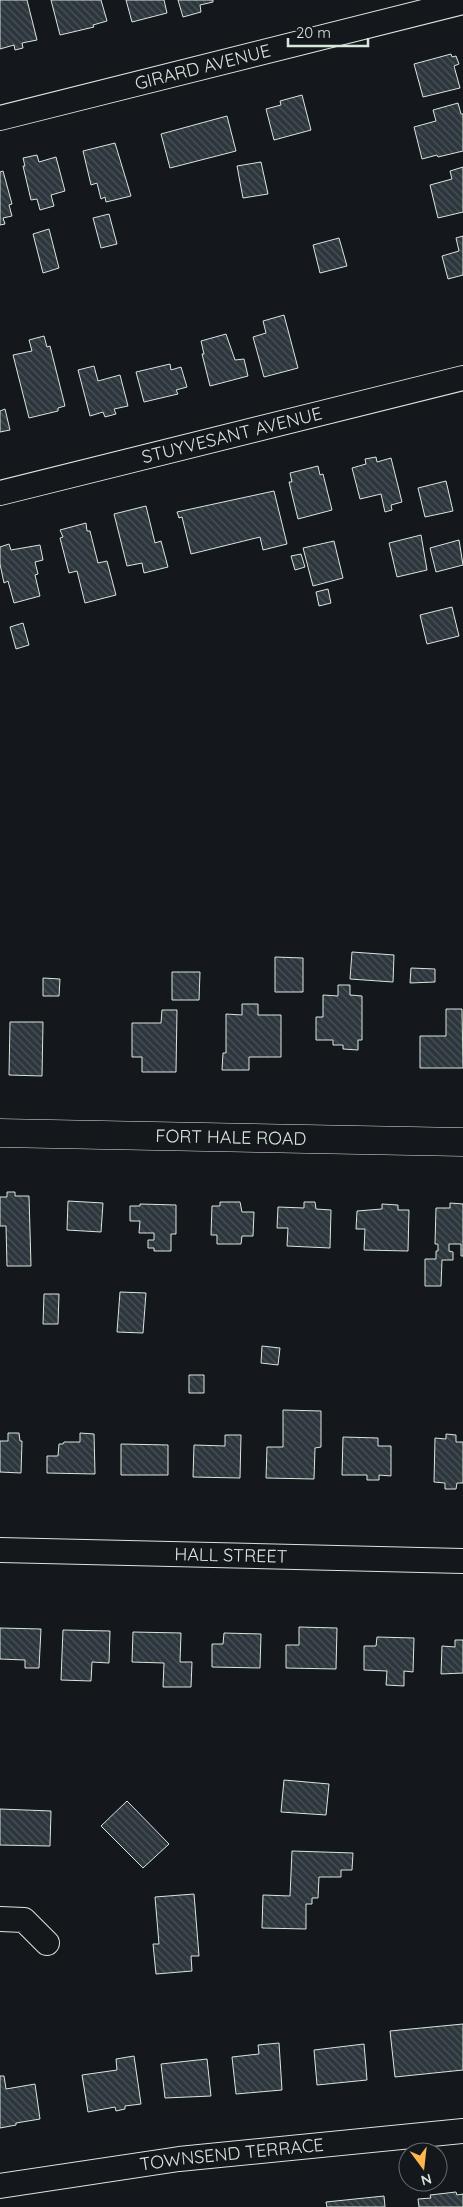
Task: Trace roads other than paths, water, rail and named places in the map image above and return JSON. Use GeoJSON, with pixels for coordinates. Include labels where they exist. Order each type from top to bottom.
{"type":"FeatureCollection","features":[{"type":"Feature","properties":{"kind":"street","name":"GIRARD AVENUE"},"geometry":{"type":"LineString","coordinates":[[0,118],[463,2]]}},
{"type":"Feature","properties":{"kind":"street","name":"STUYVESANT AVENUE"},"geometry":{"type":"LineString","coordinates":[[0,493],[463,378]]}},
{"type":"Feature","properties":{"kind":"street","name":"FORT HALE ROAD"},"geometry":{"type":"LineString","coordinates":[[0,1133],[463,1142]]}},
{"type":"Feature","properties":{"kind":"street","name":"HALL STREET"},"geometry":{"type":"LineString","coordinates":[[0,1550],[463,1561]]}},
{"type":"Feature","properties":{"kind":"street"},"geometry":{"type":"LineString","coordinates":[[0,1918],[24,1920],[47,1943]]}},
{"type":"Feature","properties":{"kind":"street","name":"TOWNSEND TERRACE"},"geometry":{"type":"LineString","coordinates":[[0,2186],[179,2159],[463,2131]]}}]}
